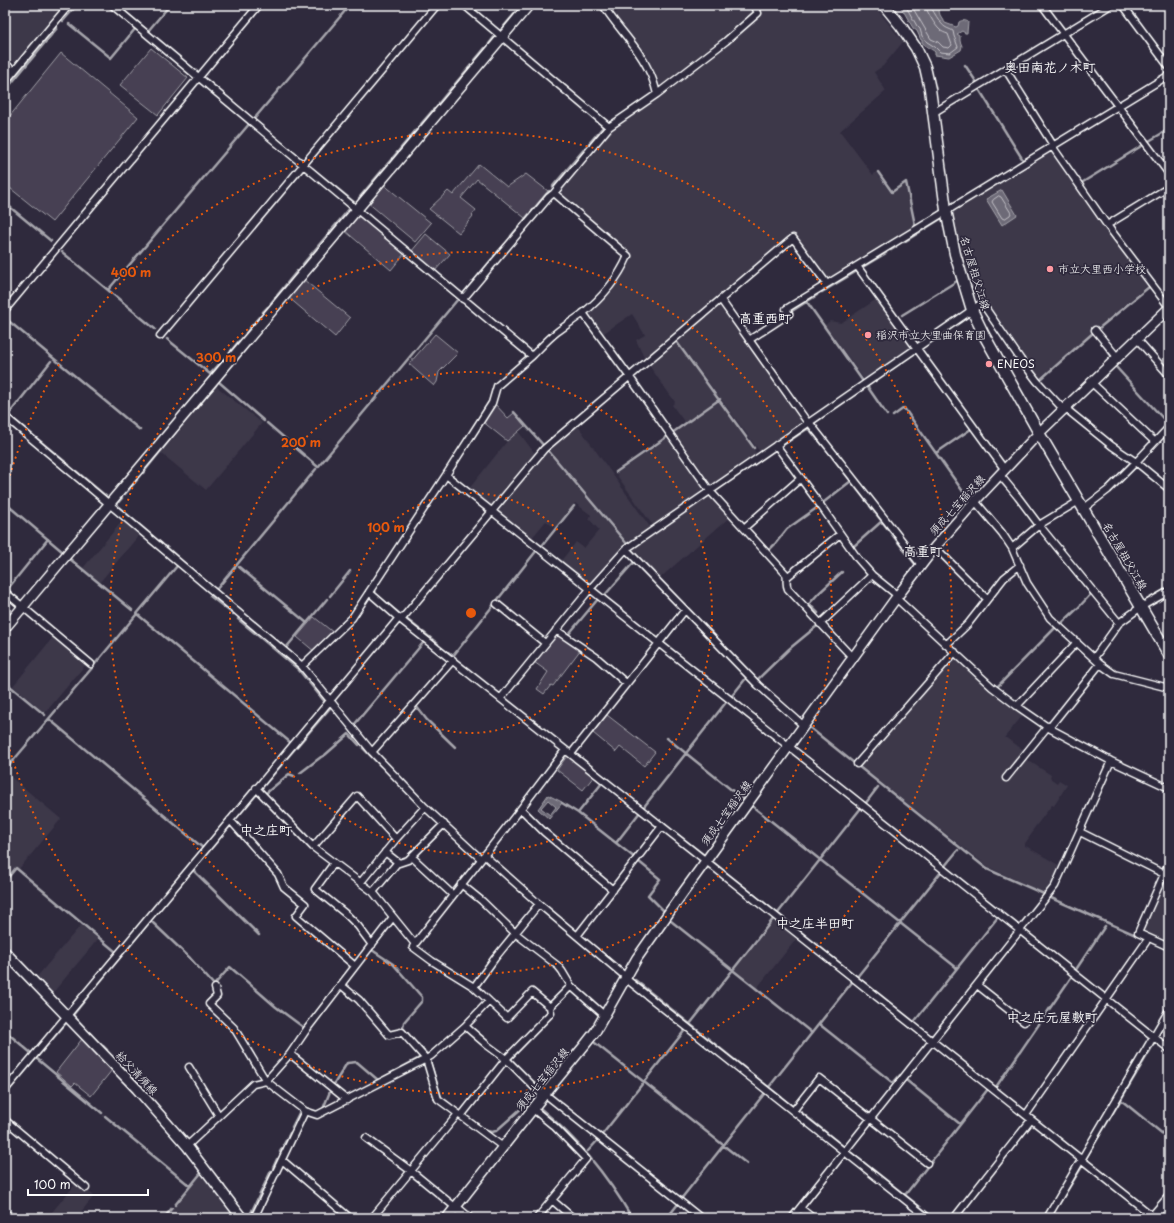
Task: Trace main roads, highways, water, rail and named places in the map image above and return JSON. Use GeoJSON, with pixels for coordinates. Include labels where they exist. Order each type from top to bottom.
{"type":"FeatureCollection","features":[{"type":"Feature","properties":{"kind":"main road"},"geometry":{"type":"LineString","coordinates":[[5,628],[529,5]]}},
{"type":"Feature","properties":{"kind":"main road","name":"名古屋祖父江線"},"geometry":{"type":"LineString","coordinates":[[884,5],[901,26],[921,57],[930,89],[946,210],[955,254],[972,310],[984,335],[1039,433],[1169,656]]}},
{"type":"Feature","properties":{"kind":"main road","name":"須成七宝稲沢線"},"geometry":{"type":"LineString","coordinates":[[447,1218],[595,1032],[637,958],[706,860],[935,547],[975,501],[1039,433],[1138,340],[1169,308]]}},
{"type":"Feature","properties":{"kind":"main road","name":"給父清須線"},"geometry":{"type":"LineString","coordinates":[[5,952],[137,1089],[187,1146],[242,1218]]}},
{"type":"Feature","properties":{"kind":"main road"},"geometry":{"type":"LineString","coordinates":[[1154,1218],[1169,1198]]}},
{"type":"Feature","properties":{"kind":"main road"},"geometry":{"type":"LineString","coordinates":[[455,1207],[468,1218]]}},
{"type":"Feature","properties":{"kind":"water"},"geometry":{"type":"Polygon","coordinates":[[[900,5],[934,5],[945,23],[956,27],[961,21],[968,22],[967,33],[962,31],[957,34],[960,36],[962,46],[961,50],[949,57],[935,55],[935,52],[925,46],[922,42],[917,31],[913,28],[900,5]]]}},
{"type":"Feature","properties":{"kind":"water"},"geometry":{"type":"Polygon","coordinates":[[[1002,190],[1017,215],[1002,225],[986,199],[1002,190]]]}},
{"type":"Feature","properties":{"kind":"water"},"geometry":{"type":"Polygon","coordinates":[[[548,795],[562,802],[549,819],[538,809],[548,795]],[[548,800],[541,808],[550,815],[556,807],[548,800]]]}},
{"type":"Feature","properties":{"kind":"waterway"},"geometry":{"type":"LineString","coordinates":[[63,21],[77,5]]}},
{"type":"Feature","properties":{"kind":"waterway"},"geometry":{"type":"LineString","coordinates":[[117,5],[195,70]]}},
{"type":"Feature","properties":{"kind":"waterway"},"geometry":{"type":"LineString","coordinates":[[148,31],[170,5]]}},
{"type":"Feature","properties":{"kind":"waterway"},"geometry":{"type":"LineString","coordinates":[[254,119],[350,5]]}},
{"type":"Feature","properties":{"kind":"waterway"},"geometry":{"type":"LineString","coordinates":[[500,31],[522,5]]}},
{"type":"Feature","properties":{"kind":"waterway"},"geometry":{"type":"LineString","coordinates":[[69,24],[111,58],[135,29]]}},
{"type":"Feature","properties":{"kind":"waterway"},"geometry":{"type":"LineString","coordinates":[[5,91],[57,28]]}},
{"type":"Feature","properties":{"kind":"waterway"},"geometry":{"type":"LineString","coordinates":[[489,44],[495,36]]}},
{"type":"Feature","properties":{"kind":"waterway"},"geometry":{"type":"LineString","coordinates":[[475,60],[485,48]]}},
{"type":"Feature","properties":{"kind":"waterway"},"geometry":{"type":"LineString","coordinates":[[455,84],[471,65]]}},
{"type":"Feature","properties":{"kind":"waterway"},"geometry":{"type":"LineString","coordinates":[[965,65],[977,83]]}},
{"type":"Feature","properties":{"kind":"waterway"},"geometry":{"type":"LineString","coordinates":[[207,80],[300,158]]}},
{"type":"Feature","properties":{"kind":"waterway"},"geometry":{"type":"LineString","coordinates":[[439,103],[452,87]]}},
{"type":"Feature","properties":{"kind":"waterway"},"geometry":{"type":"LineString","coordinates":[[979,89],[1023,160]]}},
{"type":"Feature","properties":{"kind":"waterway"},"geometry":{"type":"LineString","coordinates":[[421,124],[434,109]]}},
{"type":"Feature","properties":{"kind":"waterway"},"geometry":{"type":"LineString","coordinates":[[108,290],[250,123]]}},
{"type":"Feature","properties":{"kind":"waterway"},"geometry":{"type":"LineString","coordinates":[[553,186],[603,127]]}},
{"type":"Feature","properties":{"kind":"waterway"},"geometry":{"type":"LineString","coordinates":[[1149,141],[1169,129]]}},
{"type":"Feature","properties":{"kind":"waterway"},"geometry":{"type":"LineString","coordinates":[[359,198],[416,130]]}},
{"type":"Feature","properties":{"kind":"waterway"},"geometry":{"type":"LineString","coordinates":[[1083,182],[1143,145]]}},
{"type":"Feature","properties":{"kind":"waterway"},"geometry":{"type":"LineString","coordinates":[[312,168],[355,203]]}},
{"type":"Feature","properties":{"kind":"waterway"},"geometry":{"type":"LineString","coordinates":[[878,172],[892,192],[906,182],[915,225]]}},
{"type":"Feature","properties":{"kind":"waterway"},"geometry":{"type":"LineString","coordinates":[[952,211],[996,184]]}},
{"type":"Feature","properties":{"kind":"waterway"},"geometry":{"type":"LineString","coordinates":[[511,236],[549,191]]}},
{"type":"Feature","properties":{"kind":"waterway"},"geometry":{"type":"LineString","coordinates":[[5,203],[51,241]]}},
{"type":"Feature","properties":{"kind":"waterway"},"geometry":{"type":"LineString","coordinates":[[303,264],[350,208]]}},
{"type":"Feature","properties":{"kind":"waterway"},"geometry":{"type":"LineString","coordinates":[[904,242],[942,218]]}},
{"type":"Feature","properties":{"kind":"waterway"},"geometry":{"type":"LineString","coordinates":[[494,256],[505,244]]}},
{"type":"Feature","properties":{"kind":"waterway"},"geometry":{"type":"LineString","coordinates":[[891,250],[896,247]]}},
{"type":"Feature","properties":{"kind":"waterway"},"geometry":{"type":"LineString","coordinates":[[62,252],[155,329]]}},
{"type":"Feature","properties":{"kind":"waterway"},"geometry":{"type":"LineString","coordinates":[[861,268],[886,253]]}},
{"type":"Feature","properties":{"kind":"waterway"},"geometry":{"type":"LineString","coordinates":[[462,295],[492,259]]}},
{"type":"Feature","properties":{"kind":"waterway"},"geometry":{"type":"LineString","coordinates":[[271,303],[297,271]]}},
{"type":"Feature","properties":{"kind":"waterway"},"geometry":{"type":"LineString","coordinates":[[822,292],[857,271]]}},
{"type":"Feature","properties":{"kind":"waterway"},"geometry":{"type":"LineString","coordinates":[[902,315],[957,281]]}},
{"type":"Feature","properties":{"kind":"waterway"},"geometry":{"type":"LineString","coordinates":[[1098,329],[1149,287]]}},
{"type":"Feature","properties":{"kind":"waterway"},"geometry":{"type":"LineString","coordinates":[[792,311],[817,295]]}},
{"type":"Feature","properties":{"kind":"waterway"},"geometry":{"type":"LineString","coordinates":[[267,423],[318,467],[458,299]]}},
{"type":"Feature","properties":{"kind":"waterway"},"geometry":{"type":"LineString","coordinates":[[807,302],[862,380]]}},
{"type":"Feature","properties":{"kind":"waterway"},"geometry":{"type":"LineString","coordinates":[[263,312],[268,307]]}},
{"type":"Feature","properties":{"kind":"waterway"},"geometry":{"type":"LineString","coordinates":[[246,333],[259,317]]}},
{"type":"Feature","properties":{"kind":"waterway"},"geometry":{"type":"LineString","coordinates":[[5,318],[140,430]]}},
{"type":"Feature","properties":{"kind":"waterway"},"geometry":{"type":"LineString","coordinates":[[1041,379],[1094,332],[1095,333]]}},
{"type":"Feature","properties":{"kind":"waterway"},"geometry":{"type":"LineString","coordinates":[[167,339],[210,374],[226,357]]}},
{"type":"Feature","properties":{"kind":"waterway"},"geometry":{"type":"LineString","coordinates":[[1099,339],[1112,357]]}},
{"type":"Feature","properties":{"kind":"waterway"},"geometry":{"type":"LineString","coordinates":[[231,351],[239,341]]}},
{"type":"Feature","properties":{"kind":"waterway"},"geometry":{"type":"LineString","coordinates":[[676,341],[754,448]]}},
{"type":"Feature","properties":{"kind":"waterway"},"geometry":{"type":"LineString","coordinates":[[9,414],[51,361]]}},
{"type":"Feature","properties":{"kind":"waterway"},"geometry":{"type":"LineString","coordinates":[[1116,367],[1169,425]]}},
{"type":"Feature","properties":{"kind":"waterway"},"geometry":{"type":"LineString","coordinates":[[219,382],[264,421]]}},
{"type":"Feature","properties":{"kind":"waterway"},"geometry":{"type":"LineString","coordinates":[[182,425],[216,385]]}},
{"type":"Feature","properties":{"kind":"waterway"},"geometry":{"type":"LineString","coordinates":[[867,386],[887,415]]}},
{"type":"Feature","properties":{"kind":"waterway"},"geometry":{"type":"LineString","coordinates":[[672,433],[720,399]]}},
{"type":"Feature","properties":{"kind":"waterway"},"geometry":{"type":"LineString","coordinates":[[893,416],[904,408],[969,500]]}},
{"type":"Feature","properties":{"kind":"waterway"},"geometry":{"type":"LineString","coordinates":[[514,412],[544,446]]}},
{"type":"Feature","properties":{"kind":"waterway"},"geometry":{"type":"LineString","coordinates":[[12,418],[69,465]]}},
{"type":"Feature","properties":{"kind":"waterway"},"geometry":{"type":"LineString","coordinates":[[783,445],[807,429],[810,430],[831,455]]}},
{"type":"Feature","properties":{"kind":"waterway"},"geometry":{"type":"LineString","coordinates":[[936,453],[971,429]]}},
{"type":"Feature","properties":{"kind":"waterway"},"geometry":{"type":"LineString","coordinates":[[143,473],[176,432]]}},
{"type":"Feature","properties":{"kind":"waterway"},"geometry":{"type":"LineString","coordinates":[[616,472],[668,436]]}},
{"type":"Feature","properties":{"kind":"waterway"},"geometry":{"type":"LineString","coordinates":[[547,449],[627,544]]}},
{"type":"Feature","properties":{"kind":"waterway"},"geometry":{"type":"LineString","coordinates":[[833,458],[867,502]]}},
{"type":"Feature","properties":{"kind":"waterway"},"geometry":{"type":"LineString","coordinates":[[214,588],[216,590],[316,469]]}},
{"type":"Feature","properties":{"kind":"waterway"},"geometry":{"type":"LineString","coordinates":[[76,471],[108,498]]}},
{"type":"Feature","properties":{"kind":"waterway"},"geometry":{"type":"LineString","coordinates":[[125,494],[137,480]]}},
{"type":"Feature","properties":{"kind":"waterway"},"geometry":{"type":"LineString","coordinates":[[824,502],[851,481]]}},
{"type":"Feature","properties":{"kind":"waterway"},"geometry":{"type":"LineString","coordinates":[[1002,483],[1012,494]]}},
{"type":"Feature","properties":{"kind":"waterway"},"geometry":{"type":"LineString","coordinates":[[122,498],[116,505],[162,544]]}},
{"type":"Feature","properties":{"kind":"waterway"},"geometry":{"type":"LineString","coordinates":[[5,503],[63,552]]}},
{"type":"Feature","properties":{"kind":"waterway"},"geometry":{"type":"LineString","coordinates":[[541,547],[574,506]]}},
{"type":"Feature","properties":{"kind":"waterway"},"geometry":{"type":"LineString","coordinates":[[870,506],[915,564]]}},
{"type":"Feature","properties":{"kind":"waterway"},"geometry":{"type":"LineString","coordinates":[[769,550],[787,529],[818,507]]}},
{"type":"Feature","properties":{"kind":"waterway"},"geometry":{"type":"LineString","coordinates":[[854,546],[882,521]]}},
{"type":"Feature","properties":{"kind":"waterway"},"geometry":{"type":"LineString","coordinates":[[10,586],[48,539]]}},
{"type":"Feature","properties":{"kind":"waterway"},"geometry":{"type":"LineString","coordinates":[[165,546],[199,576]]}},
{"type":"Feature","properties":{"kind":"waterway"},"geometry":{"type":"LineString","coordinates":[[1053,547],[1091,594],[1093,594]]}},
{"type":"Feature","properties":{"kind":"waterway"},"geometry":{"type":"LineString","coordinates":[[448,652],[453,656],[537,550]]}},
{"type":"Feature","properties":{"kind":"waterway"},"geometry":{"type":"LineString","coordinates":[[70,559],[132,610]]}},
{"type":"Feature","properties":{"kind":"waterway"},"geometry":{"type":"LineString","coordinates":[[604,596],[634,562]]}},
{"type":"Feature","properties":{"kind":"waterway"},"geometry":{"type":"LineString","coordinates":[[95,664],[177,566]]}},
{"type":"Feature","properties":{"kind":"waterway"},"geometry":{"type":"LineString","coordinates":[[239,567],[307,623]]}},
{"type":"Feature","properties":{"kind":"waterway"},"geometry":{"type":"LineString","coordinates":[[330,596],[350,571]]}},
{"type":"Feature","properties":{"kind":"waterway"},"geometry":{"type":"LineString","coordinates":[[818,613],[809,604],[842,572]]}},
{"type":"Feature","properties":{"kind":"waterway"},"geometry":{"type":"LineString","coordinates":[[1061,624],[1091,594]]}},
{"type":"Feature","properties":{"kind":"waterway"},"geometry":{"type":"LineString","coordinates":[[210,596],[233,614]]}},
{"type":"Feature","properties":{"kind":"waterway"},"geometry":{"type":"LineString","coordinates":[[378,596],[401,615]]}},
{"type":"Feature","properties":{"kind":"waterway"},"geometry":{"type":"LineString","coordinates":[[285,649],[327,599]]}},
{"type":"Feature","properties":{"kind":"waterway"},"geometry":{"type":"LineString","coordinates":[[568,635],[598,599]]}},
{"type":"Feature","properties":{"kind":"waterway"},"geometry":{"type":"LineString","coordinates":[[137,614],[291,743]]}},
{"type":"Feature","properties":{"kind":"waterway"},"geometry":{"type":"LineString","coordinates":[[405,618],[419,629]]}},
{"type":"Feature","properties":{"kind":"waterway"},"geometry":{"type":"LineString","coordinates":[[238,619],[298,669],[325,702]]}},
{"type":"Feature","properties":{"kind":"waterway"},"geometry":{"type":"LineString","coordinates":[[756,681],[789,649],[817,626]]}},
{"type":"Feature","properties":{"kind":"waterway"},"geometry":{"type":"LineString","coordinates":[[998,686],[1055,628]]}},
{"type":"Feature","properties":{"kind":"waterway"},"geometry":{"type":"LineString","coordinates":[[423,632],[438,644]]}},
{"type":"Feature","properties":{"kind":"waterway"},"geometry":{"type":"LineString","coordinates":[[354,725],[423,643]]}},
{"type":"Feature","properties":{"kind":"waterway"},"geometry":{"type":"LineString","coordinates":[[941,672],[953,659]]}},
{"type":"Feature","properties":{"kind":"waterway"},"geometry":{"type":"LineString","coordinates":[[6,769],[92,668]]}},
{"type":"Feature","properties":{"kind":"waterway"},"geometry":{"type":"LineString","coordinates":[[747,677],[731,697],[763,722]]}},
{"type":"Feature","properties":{"kind":"waterway"},"geometry":{"type":"LineString","coordinates":[[5,682],[45,715]]}},
{"type":"Feature","properties":{"kind":"waterway"},"geometry":{"type":"LineString","coordinates":[[643,808],[727,701]]}},
{"type":"Feature","properties":{"kind":"waterway"},"geometry":{"type":"LineString","coordinates":[[414,709],[416,706],[427,720],[455,747]]}},
{"type":"Feature","properties":{"kind":"waterway"},"geometry":{"type":"LineString","coordinates":[[287,758],[330,708]]}},
{"type":"Feature","properties":{"kind":"waterway"},"geometry":{"type":"LineString","coordinates":[[49,719],[203,848]]}},
{"type":"Feature","properties":{"kind":"waterway"},"geometry":{"type":"LineString","coordinates":[[809,727],[854,763]]}},
{"type":"Feature","properties":{"kind":"waterway"},"geometry":{"type":"LineString","coordinates":[[300,773],[325,755],[349,734],[359,745]]}},
{"type":"Feature","properties":{"kind":"waterway"},"geometry":{"type":"LineString","coordinates":[[667,738],[744,800]]}},
{"type":"Feature","properties":{"kind":"waterway"},"geometry":{"type":"LineString","coordinates":[[363,748],[381,766]]}},
{"type":"Feature","properties":{"kind":"waterway"},"geometry":{"type":"LineString","coordinates":[[576,751],[575,753],[593,768]]}},
{"type":"Feature","properties":{"kind":"waterway"},"geometry":{"type":"LineString","coordinates":[[261,789],[283,763]]}},
{"type":"Feature","properties":{"kind":"waterway"},"geometry":{"type":"LineString","coordinates":[[858,766],[987,869],[1044,894]]}},
{"type":"Feature","properties":{"kind":"waterway"},"geometry":{"type":"LineString","coordinates":[[265,794],[289,774],[294,776]]}},
{"type":"Feature","properties":{"kind":"waterway"},"geometry":{"type":"LineString","coordinates":[[578,813],[602,783]]}},
{"type":"Feature","properties":{"kind":"waterway"},"geometry":{"type":"LineString","coordinates":[[865,804],[878,787]]}},
{"type":"Feature","properties":{"kind":"waterway"},"geometry":{"type":"LineString","coordinates":[[234,821],[257,794]]}},
{"type":"Feature","properties":{"kind":"waterway"},"geometry":{"type":"LineString","coordinates":[[562,803],[578,813],[635,858]]}},
{"type":"Feature","properties":{"kind":"waterway"},"geometry":{"type":"LineString","coordinates":[[752,806],[957,968]]}},
{"type":"Feature","properties":{"kind":"waterway"},"geometry":{"type":"LineString","coordinates":[[778,913],[861,808]]}},
{"type":"Feature","properties":{"kind":"waterway"},"geometry":{"type":"LineString","coordinates":[[616,843],[640,812]]}},
{"type":"Feature","properties":{"kind":"waterway"},"geometry":{"type":"LineString","coordinates":[[659,820],[704,855]]}},
{"type":"Feature","properties":{"kind":"waterway"},"geometry":{"type":"LineString","coordinates":[[151,920],[231,825]]}},
{"type":"Feature","properties":{"kind":"waterway"},"geometry":{"type":"LineString","coordinates":[[944,867],[958,850]]}},
{"type":"Feature","properties":{"kind":"waterway"},"geometry":{"type":"LineString","coordinates":[[638,861],[660,879],[648,895],[664,911]]}},
{"type":"Feature","properties":{"kind":"waterway"},"geometry":{"type":"LineString","coordinates":[[714,863],[914,1022],[998,917]]}},
{"type":"Feature","properties":{"kind":"waterway"},"geometry":{"type":"LineString","coordinates":[[5,881],[16,868],[116,952]]}},
{"type":"Feature","properties":{"kind":"waterway"},"geometry":{"type":"LineString","coordinates":[[193,870],[259,935]]}},
{"type":"Feature","properties":{"kind":"waterway"},"geometry":{"type":"LineString","coordinates":[[857,977],[941,872]]}},
{"type":"Feature","properties":{"kind":"waterway"},"geometry":{"type":"LineString","coordinates":[[1051,898],[1138,936]]}},
{"type":"Feature","properties":{"kind":"waterway"},"geometry":{"type":"LineString","coordinates":[[690,1024],[774,918]]}},
{"type":"Feature","properties":{"kind":"waterway"},"geometry":{"type":"LineString","coordinates":[[671,921],[812,1033]]}},
{"type":"Feature","properties":{"kind":"waterway"},"geometry":{"type":"LineString","coordinates":[[152,922],[190,958],[214,985],[230,967],[276,1007],[303,1027]]}},
{"type":"Feature","properties":{"kind":"waterway"},"geometry":{"type":"LineString","coordinates":[[94,989],[148,924]]}},
{"type":"Feature","properties":{"kind":"waterway"},"geometry":{"type":"LineString","coordinates":[[1075,971],[1105,926]]}},
{"type":"Feature","properties":{"kind":"waterway"},"geometry":{"type":"LineString","coordinates":[[372,950],[393,964],[422,997],[422,1001],[404,1022],[403,1028],[412,1038]]}},
{"type":"Feature","properties":{"kind":"waterway"},"geometry":{"type":"LineString","coordinates":[[996,1087],[1072,976]]}},
{"type":"Feature","properties":{"kind":"waterway"},"geometry":{"type":"LineString","coordinates":[[635,980],[792,1106]]}},
{"type":"Feature","properties":{"kind":"waterway"},"geometry":{"type":"LineString","coordinates":[[769,1087],[853,981]]}},
{"type":"Feature","properties":{"kind":"waterway"},"geometry":{"type":"LineString","coordinates":[[84,1027],[73,1015],[89,995]]}},
{"type":"Feature","properties":{"kind":"waterway"},"geometry":{"type":"LineString","coordinates":[[1158,1036],[1169,1018]]}},
{"type":"Feature","properties":{"kind":"waterway"},"geometry":{"type":"LineString","coordinates":[[5,1095],[66,1023]]}},
{"type":"Feature","properties":{"kind":"waterway"},"geometry":{"type":"LineString","coordinates":[[819,1024],[893,1083],[900,1075]]}},
{"type":"Feature","properties":{"kind":"waterway"},"geometry":{"type":"LineString","coordinates":[[601,1136],[685,1030]]}},
{"type":"Feature","properties":{"kind":"waterway"},"geometry":{"type":"LineString","coordinates":[[5,1031],[31,1053]]}},
{"type":"Feature","properties":{"kind":"waterway"},"geometry":{"type":"LineString","coordinates":[[90,1033],[99,1043]]}},
{"type":"Feature","properties":{"kind":"waterway"},"geometry":{"type":"LineString","coordinates":[[1086,1158],[1155,1042]]}},
{"type":"Feature","properties":{"kind":"waterway"},"geometry":{"type":"LineString","coordinates":[[595,1043],[747,1164]]}},
{"type":"Feature","properties":{"kind":"waterway"},"geometry":{"type":"LineString","coordinates":[[418,1044],[427,1054]]}},
{"type":"Feature","properties":{"kind":"waterway"},"geometry":{"type":"LineString","coordinates":[[103,1046],[107,1050]]}},
{"type":"Feature","properties":{"kind":"waterway"},"geometry":{"type":"LineString","coordinates":[[333,1086],[347,1063],[357,1062],[378,1080],[421,1057]]}},
{"type":"Feature","properties":{"kind":"waterway"},"geometry":{"type":"LineString","coordinates":[[36,1058],[102,1113]]}},
{"type":"Feature","properties":{"kind":"waterway"},"geometry":{"type":"LineString","coordinates":[[115,1059],[172,1122]]}},
{"type":"Feature","properties":{"kind":"waterway"},"geometry":{"type":"LineString","coordinates":[[430,1061],[441,1097],[461,1112]]}},
{"type":"Feature","properties":{"kind":"waterway"},"geometry":{"type":"LineString","coordinates":[[906,1080],[960,1124]]}},
{"type":"Feature","properties":{"kind":"waterway"},"geometry":{"type":"LineString","coordinates":[[323,1109],[331,1089]]}},
{"type":"Feature","properties":{"kind":"waterway"},"geometry":{"type":"LineString","coordinates":[[905,1195],[988,1089]]}},
{"type":"Feature","properties":{"kind":"waterway"},"geometry":{"type":"LineString","coordinates":[[681,1199],[764,1094]]}},
{"type":"Feature","properties":{"kind":"waterway"},"geometry":{"type":"LineString","coordinates":[[1121,1100],[1169,1139]]}},
{"type":"Feature","properties":{"kind":"waterway"},"geometry":{"type":"LineString","coordinates":[[487,1131],[496,1131],[525,1105],[528,1106]]}},
{"type":"Feature","properties":{"kind":"waterway"},"geometry":{"type":"LineString","coordinates":[[541,1109],[568,1133],[591,1159],[613,1187],[632,1218]]}},
{"type":"Feature","properties":{"kind":"waterway"},"geometry":{"type":"LineString","coordinates":[[797,1109],[844,1147]]}},
{"type":"Feature","properties":{"kind":"waterway"},"geometry":{"type":"LineString","coordinates":[[292,1127],[299,1113]]}},
{"type":"Feature","properties":{"kind":"waterway"},"geometry":{"type":"LineString","coordinates":[[465,1115],[481,1127]]}},
{"type":"Feature","properties":{"kind":"waterway"},"geometry":{"type":"LineString","coordinates":[[105,1116],[190,1186]]}},
{"type":"Feature","properties":{"kind":"waterway"},"geometry":{"type":"LineString","coordinates":[[284,1144],[290,1133]]}},
{"type":"Feature","properties":{"kind":"waterway"},"geometry":{"type":"LineString","coordinates":[[588,1151],[598,1140]]}},
{"type":"Feature","properties":{"kind":"waterway"},"geometry":{"type":"LineString","coordinates":[[280,1152],[282,1148]]}},
{"type":"Feature","properties":{"kind":"waterway"},"geometry":{"type":"LineString","coordinates":[[849,1151],[934,1218]]}},
{"type":"Feature","properties":{"kind":"waterway"},"geometry":{"type":"LineString","coordinates":[[804,1208],[844,1157]]}},
{"type":"Feature","properties":{"kind":"waterway"},"geometry":{"type":"LineString","coordinates":[[273,1168],[277,1159]]}},
{"type":"Feature","properties":{"kind":"waterway"},"geometry":{"type":"LineString","coordinates":[[1059,1204],[1081,1168]]}},
{"type":"Feature","properties":{"kind":"waterway"},"geometry":{"type":"LineString","coordinates":[[249,1217],[271,1171]]}},
{"type":"Feature","properties":{"kind":"waterway"},"geometry":{"type":"LineString","coordinates":[[175,1205],[201,1173]]}},
{"type":"Feature","properties":{"kind":"waterway"},"geometry":{"type":"LineString","coordinates":[[214,1174],[224,1186]]}},
{"type":"Feature","properties":{"kind":"waterway"},"geometry":{"type":"LineString","coordinates":[[667,1218],[678,1204]]}},
{"type":"Feature","properties":{"kind":"waterway"},"geometry":{"type":"LineString","coordinates":[[5,1208],[17,1218]]}},
{"type":"Feature","properties":{"kind":"waterway"},"geometry":{"type":"LineString","coordinates":[[164,1218],[172,1208]]}},
{"type":"Feature","properties":{"kind":"waterway"},"geometry":{"type":"LineString","coordinates":[[796,1218],[801,1212]]}},
{"type":"Feature","properties":{"kind":"place","name":"市立大里西小学校"},"geometry":{"type":"Point","coordinates":[1050,269]}},
{"type":"Feature","properties":{"kind":"place","name":"稲沢市立大里曲保育園"},"geometry":{"type":"Point","coordinates":[868,335]}},
{"type":"Feature","properties":{"kind":"place","name":"ENEOS"},"geometry":{"type":"Point","coordinates":[989,364]}},
{"type":"Feature","properties":{"kind":"district","name":"奥田南花ノ木町"},"geometry":{"type":"Point","coordinates":[1050,67]}},
{"type":"Feature","properties":{"kind":"district","name":"高重西町"},"geometry":{"type":"Point","coordinates":[765,318]}},
{"type":"Feature","properties":{"kind":"district","name":"高重町"},"geometry":{"type":"Point","coordinates":[923,551]}},
{"type":"Feature","properties":{"kind":"district","name":"中之庄町"},"geometry":{"type":"Point","coordinates":[266,830]}},
{"type":"Feature","properties":{"kind":"district","name":"中之庄半田町"},"geometry":{"type":"Point","coordinates":[815,923]}},
{"type":"Feature","properties":{"kind":"district","name":"中之庄元屋敷町"},"geometry":{"type":"Point","coordinates":[1052,1017]}}]}
